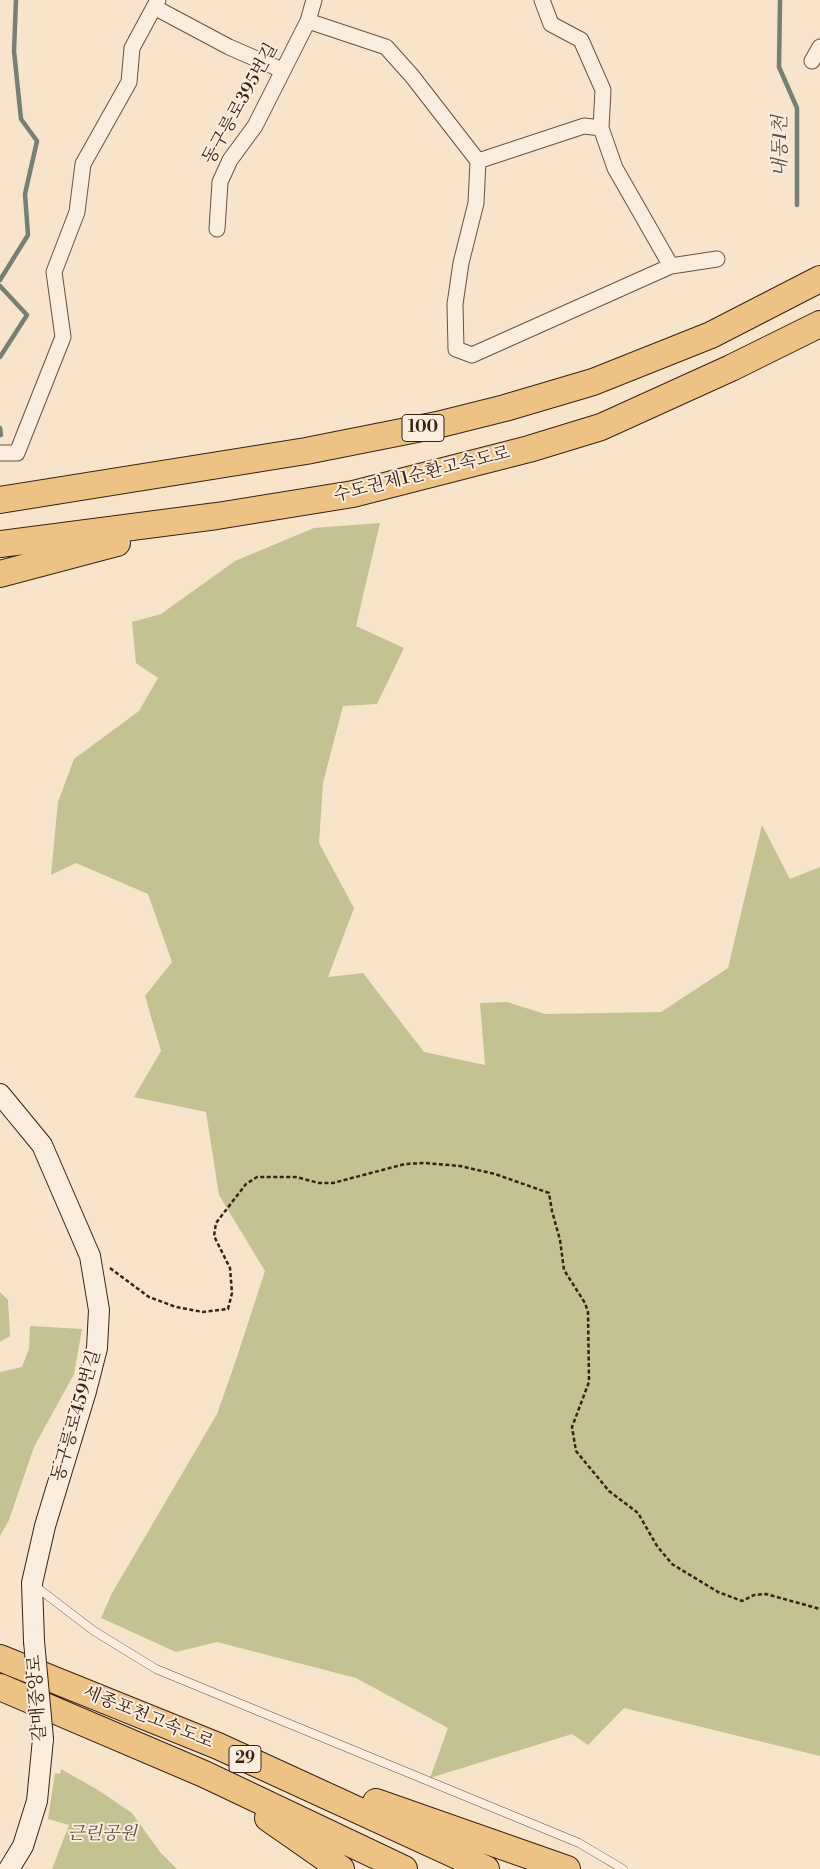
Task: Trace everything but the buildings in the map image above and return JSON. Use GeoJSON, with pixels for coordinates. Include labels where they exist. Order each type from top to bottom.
{"type":"FeatureCollection","features":[{"type":"Feature","properties":{"kind":"highway","name":"100"},"geometry":{"type":"LineString","coordinates":[[1,500],[306,451],[437,426],[505,408],[593,382],[711,335],[820,279]]}},
{"type":"Feature","properties":{"kind":"highway","name":"수도권제1순환고속도로"},"geometry":{"type":"LineString","coordinates":[[0,544],[217,516],[353,494],[528,449],[601,427],[731,368],[820,324]]}},
{"type":"Feature","properties":{"kind":"highway"},"geometry":{"type":"LineString","coordinates":[[0,574],[217,516]]}},
{"type":"Feature","properties":{"kind":"highway","name":"세종포천고속도로"},"geometry":{"type":"LineString","coordinates":[[0,1658],[218,1746],[486,1869]]}},
{"type":"Feature","properties":{"kind":"highway","name":"세종포천고속도로"},"geometry":{"type":"LineString","coordinates":[[0,1687],[204,1774],[404,1869]]}},
{"type":"Feature","properties":{"kind":"highway"},"geometry":{"type":"LineString","coordinates":[[218,1746],[567,1869]]}},
{"type":"Feature","properties":{"kind":"highway"},"geometry":{"type":"LineString","coordinates":[[204,1774],[341,1869]]}},
{"type":"Feature","properties":{"kind":"street","name":"동구릉로395번길"},"geometry":{"type":"LineString","coordinates":[[217,229],[220,182],[230,160],[255,126],[308,21],[314,0]]}},
{"type":"Feature","properties":{"kind":"street"},"geometry":{"type":"LineString","coordinates":[[542,0],[551,24],[581,40],[603,90],[601,128],[615,168],[671,266]]}},
{"type":"Feature","properties":{"kind":"street"},"geometry":{"type":"LineString","coordinates":[[0,453],[17,453],[63,337],[54,272],[77,212],[83,164],[129,82],[132,48],[156,4],[229,47],[282,70]]}},
{"type":"Feature","properties":{"kind":"street"},"geometry":{"type":"LineString","coordinates":[[308,21],[386,47],[412,76],[478,161],[476,203],[461,263],[454,304],[456,349],[472,355],[671,266],[717,259]]}},
{"type":"Feature","properties":{"kind":"street"},"geometry":{"type":"LineString","coordinates":[[478,161],[584,126],[601,128]]}},
{"type":"Feature","properties":{"kind":"street","name":"동구릉로459번길"},"geometry":{"type":"LineString","coordinates":[[0,1094],[42,1145],[90,1256],[98,1310],[97,1348],[45,1526],[32,1583],[34,1641]]}},
{"type":"Feature","properties":{"kind":"street","name":"갈매중앙로"},"geometry":{"type":"LineString","coordinates":[[9,1869],[23,1846],[37,1801],[43,1739],[34,1641]]}},
{"type":"Feature","properties":{"kind":"lane"},"geometry":{"type":"LineString","coordinates":[[32,1583],[94,1631],[156,1669],[570,1840],[624,1869]]}},
{"type":"Feature","properties":{"kind":"path"},"geometry":{"type":"LineString","coordinates":[[90,1256],[116,1272],[148,1297],[176,1307],[203,1312],[228,1308],[232,1292],[230,1268],[214,1236],[216,1223],[246,1184],[257,1177],[296,1177],[319,1183],[333,1183],[406,1164],[425,1163],[460,1166],[495,1174],[549,1193],[560,1240],[564,1270],[585,1303],[588,1312],[589,1382],[572,1427],[576,1451],[609,1491],[638,1513],[657,1546],[672,1564],[718,1592],[742,1601],[754,1595],[766,1594],[820,1608]]}},
{"type":"Feature","properties":{"kind":"green space"},"geometry":{"type":"Polygon","coordinates":[[[380,523],[356,626],[404,648],[377,704],[343,706],[323,783],[319,843],[354,908],[328,977],[363,973],[424,1052],[485,1065],[480,1003],[507,1002],[545,1014],[661,1012],[728,968],[762,825],[790,879],[820,867],[820,1756],[624,1708],[588,1745],[572,1734],[430,1778],[448,1728],[356,1678],[217,1642],[176,1652],[101,1618],[112,1593],[217,1414],[265,1271],[219,1195],[206,1112],[134,1097],[161,1051],[145,996],[172,962],[148,894],[76,863],[51,875],[58,802],[74,759],[139,711],[158,678],[136,663],[132,622],[161,614],[235,561],[314,528],[380,523]]]}},
{"type":"Feature","properties":{"kind":"green space"},"geometry":{"type":"Polygon","coordinates":[[[0,1292],[8,1300],[10,1336],[0,1342],[0,1292]]]}},
{"type":"Feature","properties":{"kind":"green space"},"geometry":{"type":"Polygon","coordinates":[[[30,1326],[82,1329],[74,1374],[34,1447],[9,1520],[0,1536],[0,1372],[22,1367],[29,1349],[30,1326]]]}},
{"type":"Feature","properties":{"kind":"green space","name":"근린공원"},"geometry":{"type":"Polygon","coordinates":[[[61,1769],[98,1790],[132,1813],[160,1852],[177,1869],[52,1869],[69,1825],[48,1819],[55,1773],[60,1774],[61,1769]]]}},
{"type":"Feature","properties":{"kind":"waterway"},"geometry":{"type":"LineString","coordinates":[[0,280],[28,235],[25,194],[37,141],[21,119],[14,51],[16,0]]}},
{"type":"Feature","properties":{"kind":"waterway","name":"내동1천"},"geometry":{"type":"LineString","coordinates":[[780,0],[779,67],[797,108],[797,205]]}},
{"type":"Feature","properties":{"kind":"waterway"},"geometry":{"type":"LineString","coordinates":[[0,286],[27,315],[0,357]]}},
{"type":"Feature","properties":{"kind":"waterway"},"geometry":{"type":"LineString","coordinates":[[0,428],[1,435]]}}]}
